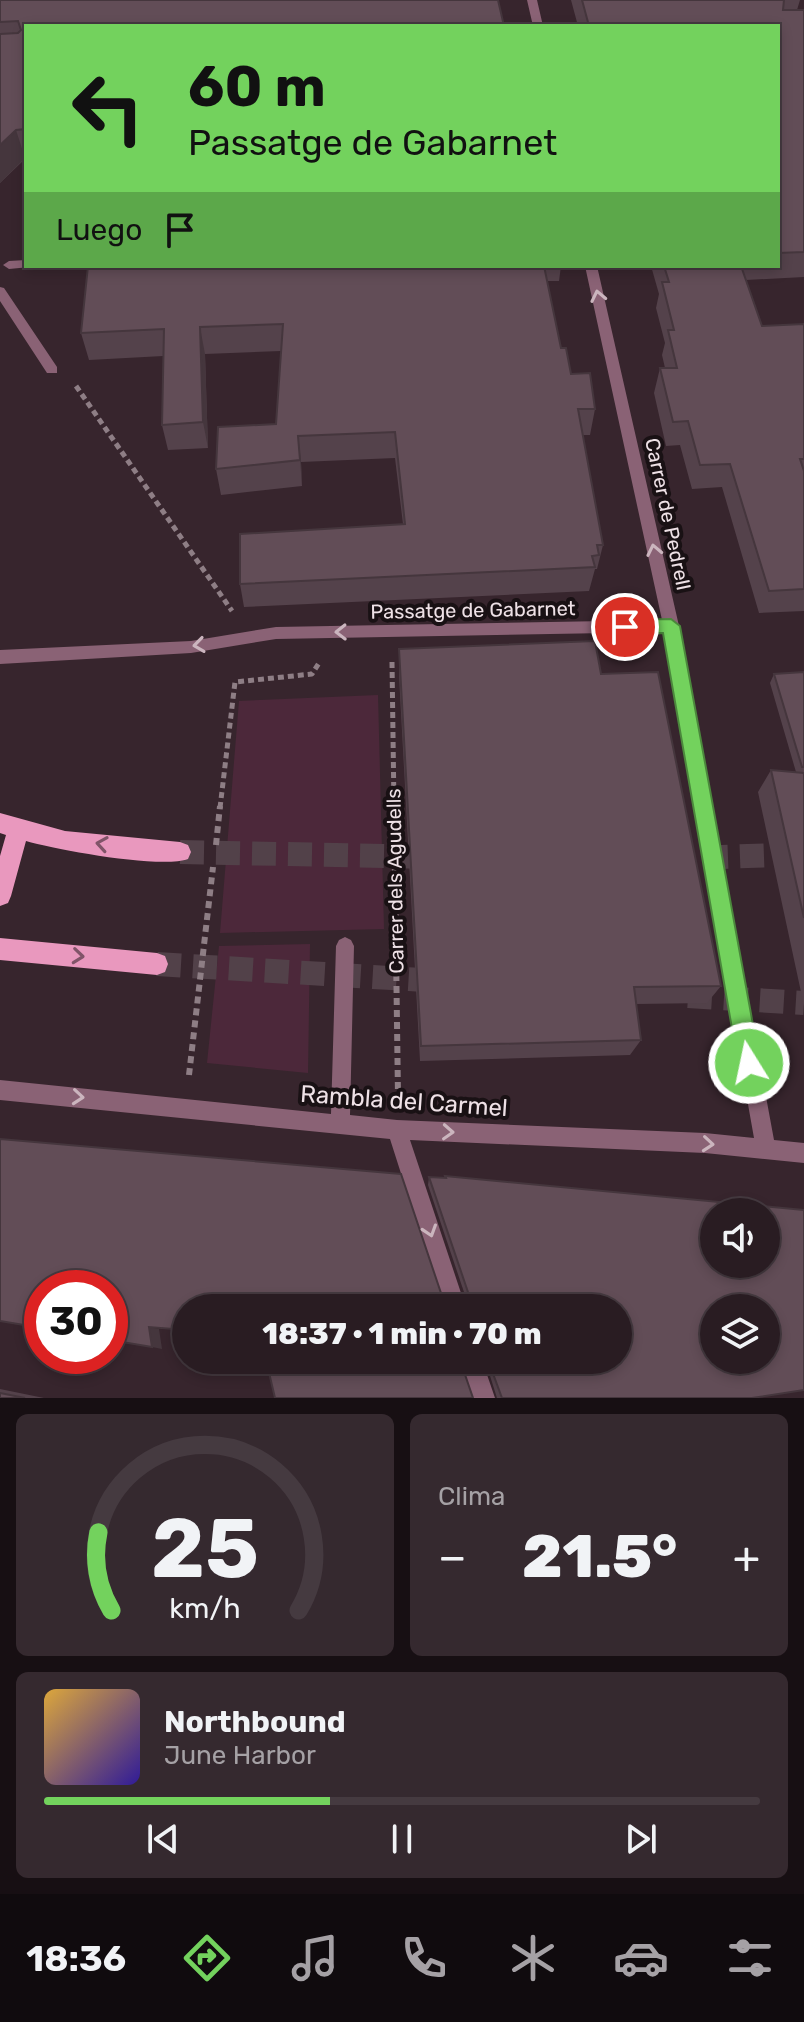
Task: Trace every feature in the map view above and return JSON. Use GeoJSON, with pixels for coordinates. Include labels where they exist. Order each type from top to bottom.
{"type":"FeatureCollection","features":[{"type":"Feature","properties":{"kind":"main road"},"geometry":{"type":"LineString","coordinates":[[0,896],[9,826],[133,849],[180,852]]}},
{"type":"Feature","properties":{"kind":"main road"},"geometry":{"type":"LineString","coordinates":[[0,949],[157,964]]}},
{"type":"Feature","properties":{"kind":"street"},"geometry":{"type":"LineString","coordinates":[[532,0],[538,24]]}},
{"type":"Feature","properties":{"kind":"street"},"geometry":{"type":"LineString","coordinates":[[9,265],[24,264]]}},
{"type":"Feature","properties":{"kind":"street","name":"Carrer de Pedrell"},"geometry":{"type":"LineString","coordinates":[[591,268],[671,626],[766,1150]]}},
{"type":"Feature","properties":{"kind":"street"},"geometry":{"type":"LineString","coordinates":[[0,291],[52,370]]}},
{"type":"Feature","properties":{"kind":"street","name":"Passatge de Gabarnet"},"geometry":{"type":"LineString","coordinates":[[0,657],[191,647],[276,633],[671,626]]}},
{"type":"Feature","properties":{"kind":"street"},"geometry":{"type":"LineString","coordinates":[[340,1124],[345,946]]}},
{"type":"Feature","properties":{"kind":"street","name":"Rambla del Carmel"},"geometry":{"type":"LineString","coordinates":[[0,1090],[397,1130],[705,1143],[804,1153]]}},
{"type":"Feature","properties":{"kind":"street"},"geometry":{"type":"LineString","coordinates":[[397,1130],[450,1294]]}},
{"type":"Feature","properties":{"kind":"street"},"geometry":{"type":"LineString","coordinates":[[476,1374],[484,1398]]}},
{"type":"Feature","properties":{"kind":"path"},"geometry":{"type":"LineString","coordinates":[[71,379],[233,612]]}},
{"type":"Feature","properties":{"kind":"path","name":"Carrer dels Agudells"},"geometry":{"type":"LineString","coordinates":[[392,661],[398,1101]]}},
{"type":"Feature","properties":{"kind":"path"},"geometry":{"type":"LineString","coordinates":[[187,1088],[235,682],[312,674],[321,662]]}},
{"type":"Feature","properties":{"kind":"shaded area"},"geometry":{"type":"Polygon","coordinates":[[[378,695],[384,929],[220,933],[239,701],[378,695]]]}},
{"type":"Feature","properties":{"kind":"shaded area"},"geometry":{"type":"Polygon","coordinates":[[[310,944],[308,1073],[207,1063],[219,946],[310,944]]]}},
{"type":"Feature","properties":{"kind":"building"},"geometry":{"type":"Polygon","coordinates":[[[0,0],[498,0],[504,24],[24,24],[24,129],[16,130],[0,145],[0,34],[21,30],[18,21],[0,22],[0,0]]]}},
{"type":"Feature","properties":{"kind":"building"},"geometry":{"type":"Polygon","coordinates":[[[582,0],[784,0],[783,10],[804,10],[804,252],[780,253],[780,24],[588,24],[582,0]]]}},
{"type":"Feature","properties":{"kind":"building"},"geometry":{"type":"Polygon","coordinates":[[[88,268],[544,268],[561,348],[566,348],[571,374],[590,373],[595,409],[578,409],[603,545],[597,545],[599,555],[592,556],[595,567],[240,584],[240,534],[405,524],[395,432],[298,436],[300,460],[216,469],[218,427],[276,424],[283,324],[200,327],[203,422],[162,425],[164,329],[81,333],[88,268]]]}},
{"type":"Feature","properties":{"kind":"building"},"geometry":{"type":"Polygon","coordinates":[[[665,268],[742,268],[762,326],[804,324],[804,459],[800,459],[804,471],[804,589],[769,591],[730,464],[700,465],[688,421],[673,422],[660,368],[677,368],[668,330],[674,330],[662,282],[669,282],[665,268]]]}},
{"type":"Feature","properties":{"kind":"building"},"geometry":{"type":"Polygon","coordinates":[[[595,641],[601,674],[658,672],[721,986],[634,987],[641,1040],[421,1046],[399,649],[595,641]]]}},
{"type":"Feature","properties":{"kind":"building"},"geometry":{"type":"Polygon","coordinates":[[[804,672],[804,767],[802,767],[774,674],[804,672]]]}},
{"type":"Feature","properties":{"kind":"building"},"geometry":{"type":"Polygon","coordinates":[[[771,770],[804,773],[804,918],[771,770]]]}},
{"type":"Feature","properties":{"kind":"building"},"geometry":{"type":"Polygon","coordinates":[[[0,1139],[401,1174],[441,1294],[172,1294],[172,1329],[149,1327],[152,1347],[128,1343],[128,1270],[24,1270],[24,1325],[0,1321],[0,1139]]]}},
{"type":"Feature","properties":{"kind":"building"},"geometry":{"type":"Polygon","coordinates":[[[429,1177],[700,1200],[700,1278],[780,1278],[780,1208],[804,1210],[804,1390],[752,1398],[502,1398],[493,1374],[632,1374],[632,1294],[469,1294],[429,1177]]]}},
{"type":"Feature","properties":{"kind":"building"},"geometry":{"type":"Polygon","coordinates":[[[269,1374],[465,1374],[473,1398],[275,1398],[269,1374]]]}},
{"type":"Feature","properties":{"kind":"building"},"geometry":{"type":"Polygon","coordinates":[[[0,1393],[25,1398],[0,1398],[0,1393]]]}},
{"type":"Feature","properties":{"kind":"tunnel"},"geometry":{"type":"LineString","coordinates":[[180,852],[436,857]]}},
{"type":"Feature","properties":{"kind":"tunnel"},"geometry":{"type":"LineString","coordinates":[[668,859],[804,854]]}},
{"type":"Feature","properties":{"kind":"tunnel"},"geometry":{"type":"LineString","coordinates":[[157,964],[440,981]]}},
{"type":"Feature","properties":{"kind":"tunnel"},"geometry":{"type":"LineString","coordinates":[[688,996],[804,1003]]}},
{"type":"Feature","properties":{"kind":"route"},"geometry":{"type":"LineString","coordinates":[[625,627],[671,626],[749,1063]]}}]}
